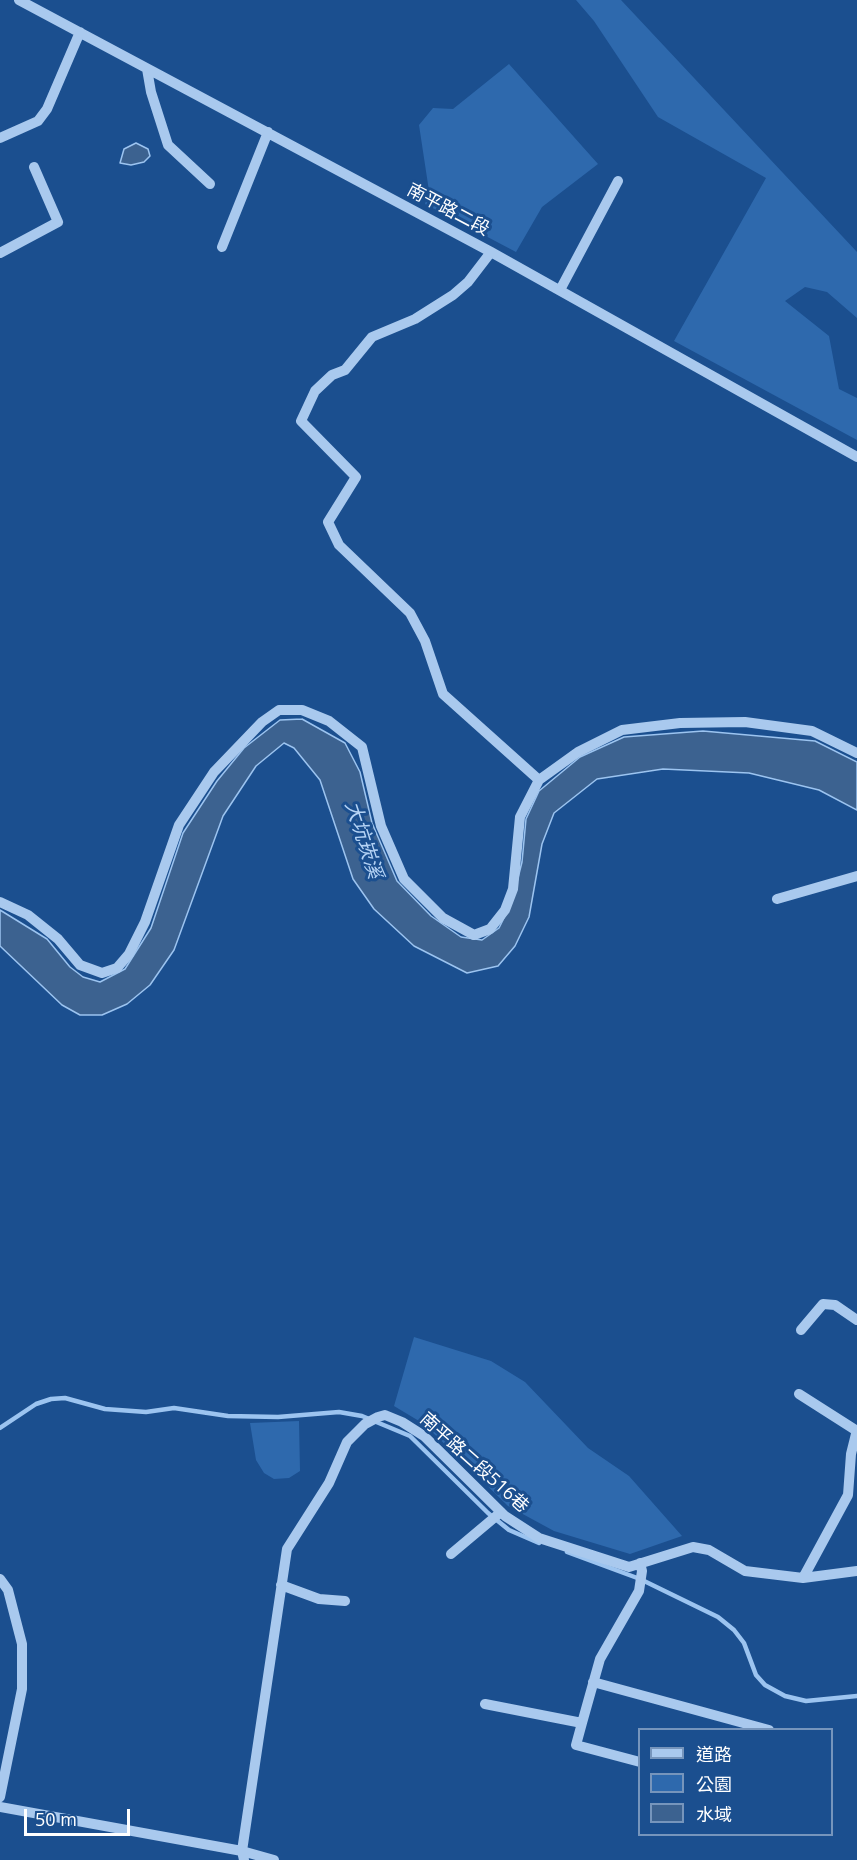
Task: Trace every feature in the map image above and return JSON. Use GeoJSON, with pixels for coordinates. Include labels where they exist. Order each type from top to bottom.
{"type":"FeatureCollection","features":[{"type":"Feature","properties":{"kind":"street","name":"南平路二段"},"geometry":{"type":"LineString","coordinates":[[19,0],[491,252],[857,457]]}},
{"type":"Feature","properties":{"kind":"street"},"geometry":{"type":"LineString","coordinates":[[0,138],[38,121],[47,109],[80,32]]}},
{"type":"Feature","properties":{"kind":"street"},"geometry":{"type":"LineString","coordinates":[[147,69],[151,92],[168,145],[210,184]]}},
{"type":"Feature","properties":{"kind":"street"},"geometry":{"type":"LineString","coordinates":[[222,247],[268,132]]}},
{"type":"Feature","properties":{"kind":"street"},"geometry":{"type":"LineString","coordinates":[[0,253],[58,222],[34,167]]}},
{"type":"Feature","properties":{"kind":"street"},"geometry":{"type":"LineString","coordinates":[[560,290],[618,181]]}},
{"type":"Feature","properties":{"kind":"street"},"geometry":{"type":"LineString","coordinates":[[491,252],[468,282],[453,295],[415,319],[372,336],[345,370],[332,375],[315,391],[301,422],[356,477],[328,522],[339,545],[410,613],[425,641],[443,694],[539,780]]}},
{"type":"Feature","properties":{"kind":"street"},"geometry":{"type":"LineString","coordinates":[[0,902],[28,915],[58,939],[80,965],[102,973],[117,968],[129,954],[145,921],[179,825],[214,772],[279,710],[302,710],[329,721],[362,747],[381,826],[404,879],[443,918],[474,935],[490,929],[505,910],[513,889],[520,817],[539,780],[578,752],[622,730],[680,723],[745,722],[812,731],[857,753]]}},
{"type":"Feature","properties":{"kind":"street"},"geometry":{"type":"LineString","coordinates":[[777,899],[857,876]]}},
{"type":"Feature","properties":{"kind":"street"},"geometry":{"type":"LineString","coordinates":[[801,1330],[823,1304],[835,1305],[857,1320]]}},
{"type":"Feature","properties":{"kind":"street"},"geometry":{"type":"LineString","coordinates":[[799,1394],[857,1430],[850,1454],[848,1495],[803,1578]]}},
{"type":"Feature","properties":{"kind":"street","name":"南平路二段516巷"},"geometry":{"type":"LineString","coordinates":[[243,1856],[287,1549],[328,1483],[347,1442],[365,1424],[378,1417],[385,1415],[402,1422],[424,1436],[500,1512],[539,1538],[628,1568],[641,1567],[693,1547],[709,1550],[745,1571],[803,1578],[857,1571]]}},
{"type":"Feature","properties":{"kind":"street"},"geometry":{"type":"LineString","coordinates":[[451,1554],[500,1512]]}},
{"type":"Feature","properties":{"kind":"street"},"geometry":{"type":"LineString","coordinates":[[638,1762],[576,1746],[600,1659],[639,1592],[641,1567]]}},
{"type":"Feature","properties":{"kind":"street"},"geometry":{"type":"LineString","coordinates":[[0,1579],[8,1590],[18,1622],[22,1644],[22,1689],[0,1797]]}},
{"type":"Feature","properties":{"kind":"street"},"geometry":{"type":"LineString","coordinates":[[281,1585],[319,1599],[345,1601]]}},
{"type":"Feature","properties":{"kind":"street"},"geometry":{"type":"LineString","coordinates":[[593,1682],[762,1728]]}},
{"type":"Feature","properties":{"kind":"street"},"geometry":{"type":"LineString","coordinates":[[485,1704],[582,1723]]}},
{"type":"Feature","properties":{"kind":"street"},"geometry":{"type":"LineString","coordinates":[[0,1807],[243,1856],[274,1860]]}},
{"type":"Feature","properties":{"kind":"green space"},"geometry":{"type":"Polygon","coordinates":[[[576,0],[621,0],[857,252],[857,318],[827,292],[805,287],[785,301],[829,336],[839,389],[857,398],[857,440],[674,341],[766,178],[658,117],[594,21],[576,0]]]}},
{"type":"Feature","properties":{"kind":"green space"},"geometry":{"type":"Polygon","coordinates":[[[509,64],[598,164],[542,207],[516,252],[425,204],[429,191],[419,125],[433,108],[453,109],[509,64]]]}},
{"type":"Feature","properties":{"kind":"green space"},"geometry":{"type":"Polygon","coordinates":[[[414,1337],[491,1361],[525,1382],[588,1448],[629,1476],[682,1536],[630,1554],[554,1531],[508,1506],[424,1424],[394,1406],[414,1337]]]}},
{"type":"Feature","properties":{"kind":"green space"},"geometry":{"type":"Polygon","coordinates":[[[299,1421],[300,1471],[289,1478],[274,1479],[264,1473],[256,1460],[250,1423],[299,1421]]]}},
{"type":"Feature","properties":{"kind":"water"},"geometry":{"type":"Polygon","coordinates":[[[136,143],[148,149],[150,156],[144,162],[131,165],[120,163],[124,149],[136,143]]]}},
{"type":"Feature","properties":{"kind":"water","name":"大坑崁溪"},"geometry":{"type":"Polygon","coordinates":[[[302,719],[345,743],[360,772],[372,823],[397,881],[431,916],[461,937],[482,940],[499,928],[512,902],[522,862],[526,819],[539,791],[580,757],[624,737],[703,731],[815,741],[857,762],[857,810],[819,790],[749,773],[663,769],[597,779],[554,813],[542,844],[529,917],[515,946],[498,966],[467,973],[414,946],[374,909],[353,879],[320,780],[294,748],[284,743],[256,766],[223,816],[174,950],[150,985],[127,1004],[102,1015],[80,1015],[62,1005],[0,946],[0,910],[47,939],[70,967],[83,977],[100,982],[125,969],[151,928],[183,833],[217,781],[244,748],[280,720],[302,719]]]}},
{"type":"Feature","properties":{"kind":"waterway"},"geometry":{"type":"LineString","coordinates":[[0,1428],[36,1404],[51,1399],[65,1398],[105,1409],[146,1412],[174,1408],[228,1416],[278,1417],[339,1412],[362,1416],[410,1436],[488,1513],[509,1530],[539,1543]]}},
{"type":"Feature","properties":{"kind":"waterway"},"geometry":{"type":"LineString","coordinates":[[567,1552],[640,1579],[718,1617],[734,1630],[744,1643],[756,1675],[765,1685],[785,1696],[806,1701],[857,1696]]}}]}
